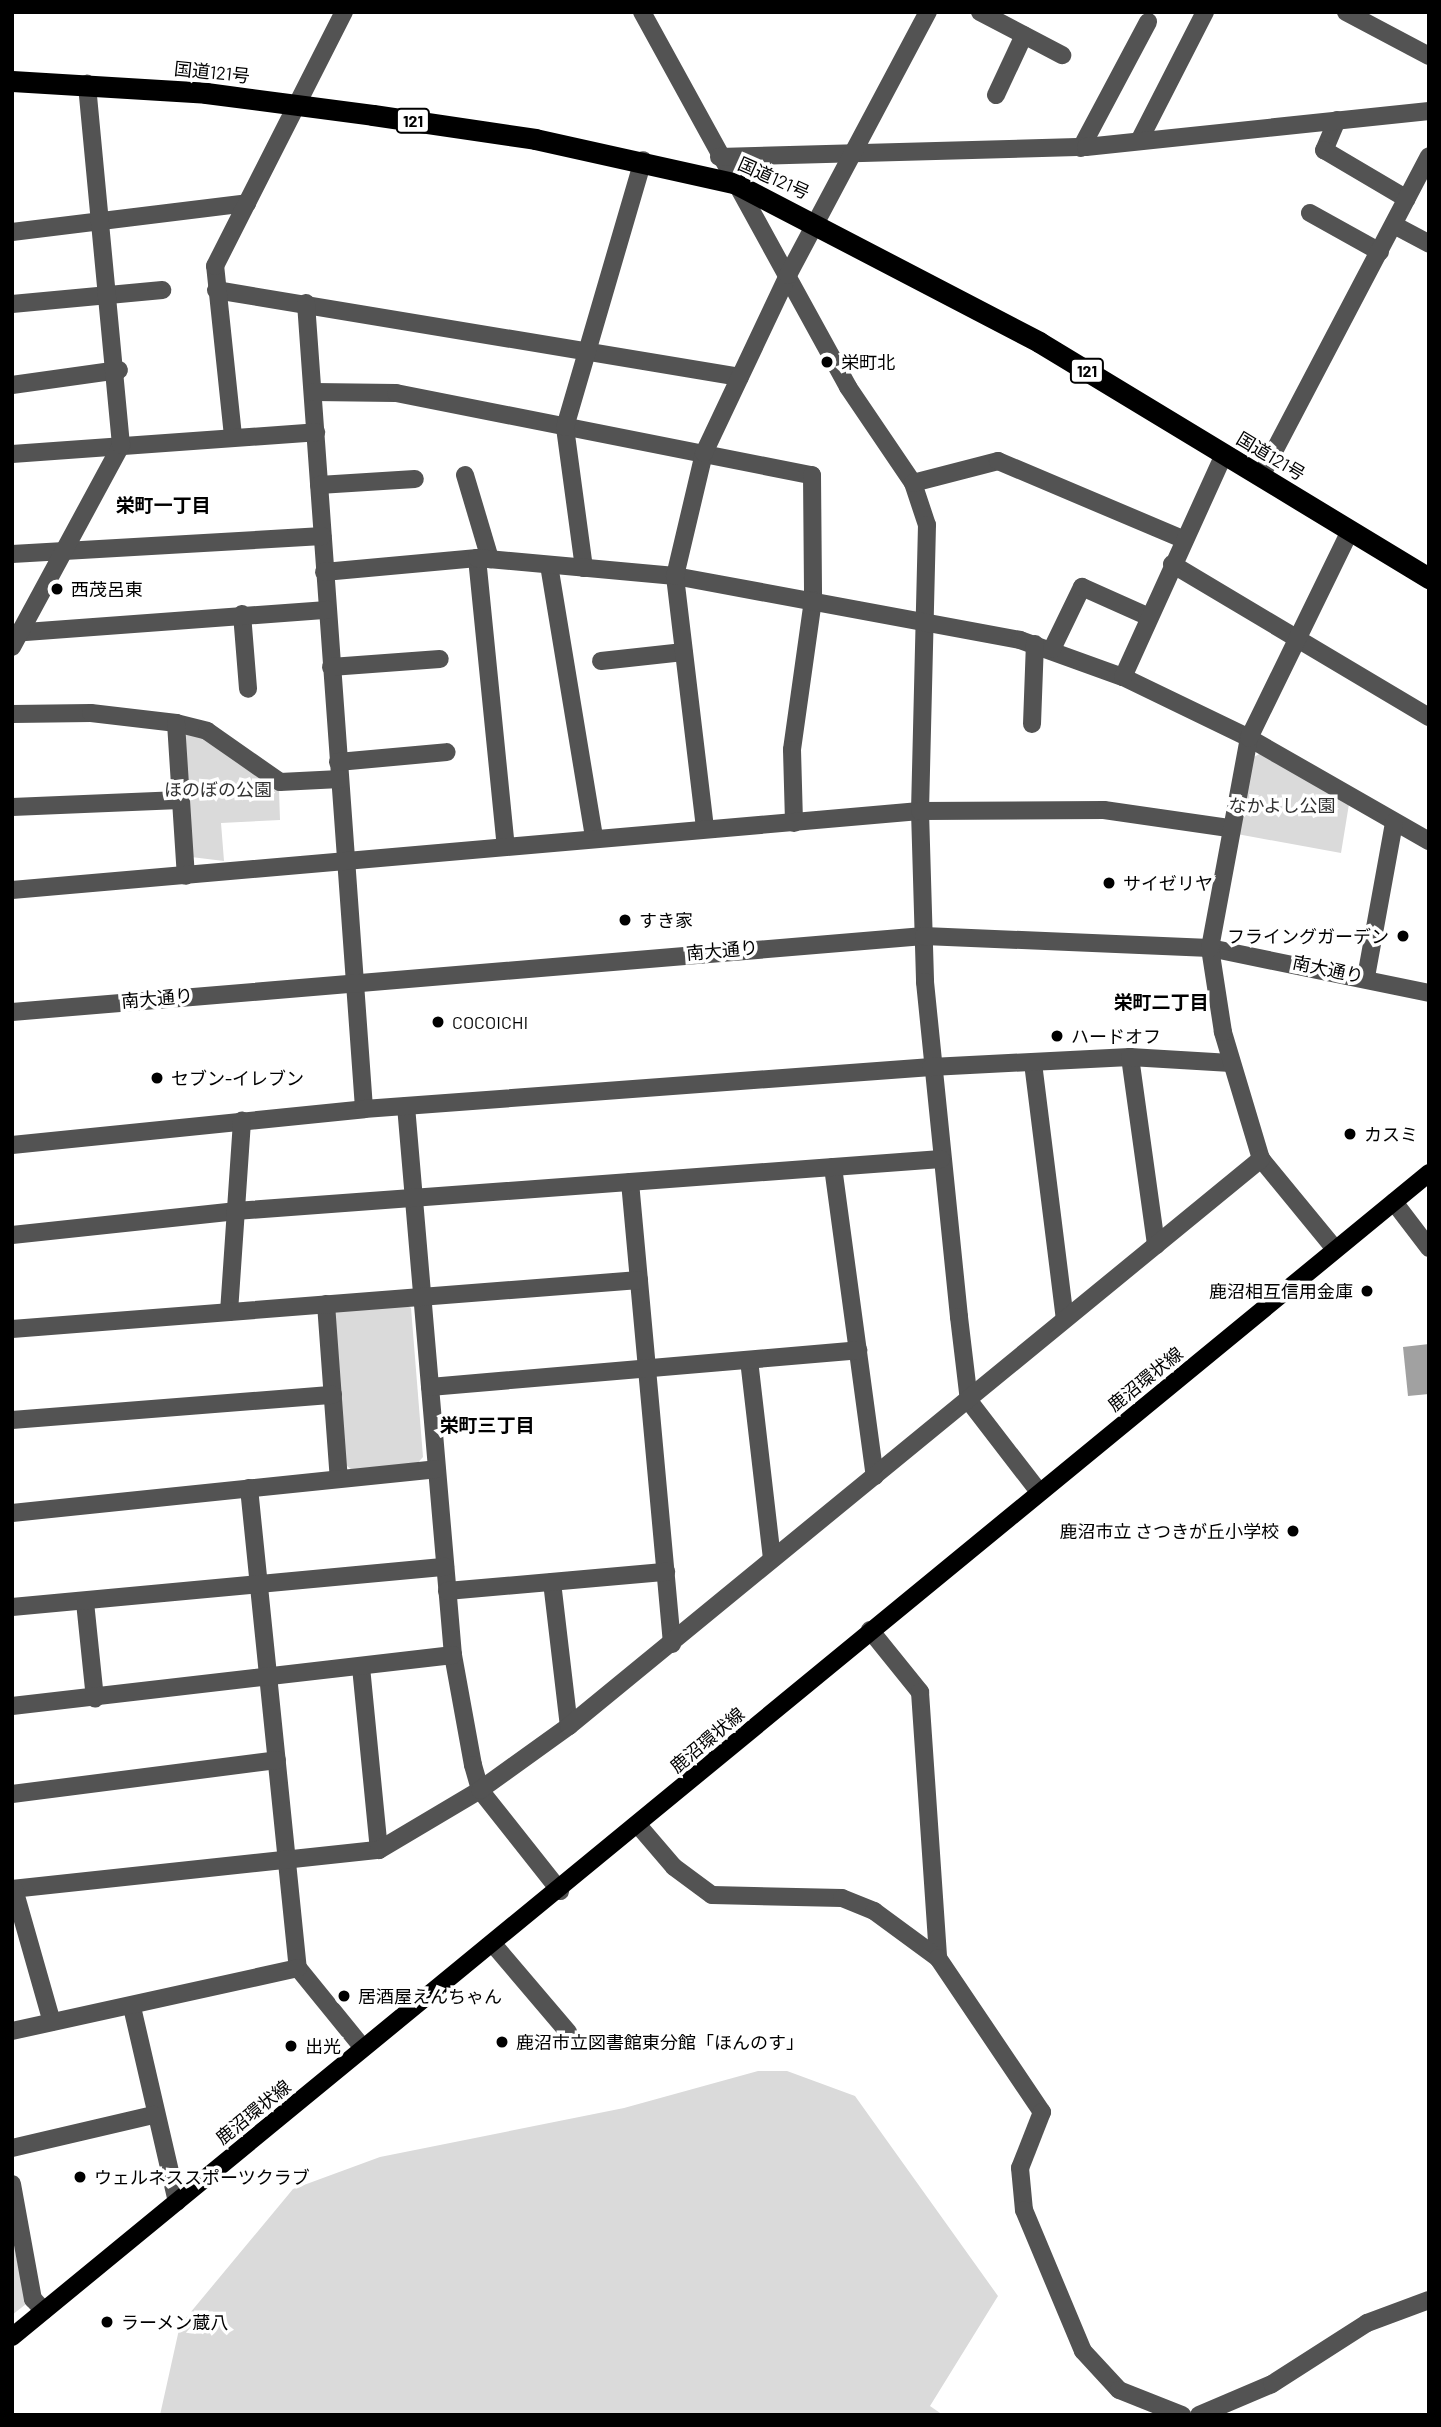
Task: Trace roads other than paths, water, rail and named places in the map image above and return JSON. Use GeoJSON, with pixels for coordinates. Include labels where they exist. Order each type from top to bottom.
{"type":"FeatureCollection","features":[{"type":"Feature","properties":{"kind":"highway","name":"国道121号"},"geometry":{"type":"LineString","coordinates":[[12,81],[87,84],[297,105],[643,160],[734,183],[817,222],[1039,342],[1429,578]]}},
{"type":"Feature","properties":{"kind":"main road","name":"鹿沼環状線"},"geometry":{"type":"LineString","coordinates":[[12,2337],[560,1891],[870,1630],[1429,1173]]}},
{"type":"Feature","properties":{"kind":"street"},"geometry":{"type":"LineString","coordinates":[[233,436],[215,266],[344,12]]}},
{"type":"Feature","properties":{"kind":"street"},"geometry":{"type":"LineString","coordinates":[[642,12],[719,157],[788,275],[848,387],[913,484],[929,541],[929,621],[920,811],[924,936],[931,1067],[969,1401],[1040,1492]]}},
{"type":"Feature","properties":{"kind":"street"},"geometry":{"type":"LineString","coordinates":[[705,828],[675,576],[704,453],[788,275],[855,156],[928,12]]}},
{"type":"Feature","properties":{"kind":"street"},"geometry":{"type":"LineString","coordinates":[[980,12],[1062,55]]}},
{"type":"Feature","properties":{"kind":"street"},"geometry":{"type":"LineString","coordinates":[[1139,141],[1205,12]]}},
{"type":"Feature","properties":{"kind":"street"},"geometry":{"type":"LineString","coordinates":[[1346,12],[1429,56]]}},
{"type":"Feature","properties":{"kind":"street"},"geometry":{"type":"LineString","coordinates":[[1081,148],[1149,22]]}},
{"type":"Feature","properties":{"kind":"street"},"geometry":{"type":"LineString","coordinates":[[996,95],[1024,35]]}},
{"type":"Feature","properties":{"kind":"street"},"geometry":{"type":"LineString","coordinates":[[15,637],[121,445],[118,370],[87,84]]}},
{"type":"Feature","properties":{"kind":"street"},"geometry":{"type":"LineString","coordinates":[[719,157],[855,156],[1081,148],[1429,111]]}},
{"type":"Feature","properties":{"kind":"street"},"geometry":{"type":"LineString","coordinates":[[1338,120],[1324,150],[1407,199]]}},
{"type":"Feature","properties":{"kind":"street"},"geometry":{"type":"LineString","coordinates":[[1261,476],[1429,156]]}},
{"type":"Feature","properties":{"kind":"street"},"geometry":{"type":"LineString","coordinates":[[584,568],[565,427],[586,347],[643,160]]}},
{"type":"Feature","properties":{"kind":"street"},"geometry":{"type":"LineString","coordinates":[[12,232],[101,218],[247,203]]}},
{"type":"Feature","properties":{"kind":"street"},"geometry":{"type":"LineString","coordinates":[[1310,213],[1380,252]]}},
{"type":"Feature","properties":{"kind":"street"},"geometry":{"type":"LineString","coordinates":[[1394,225],[1429,244]]}},
{"type":"Feature","properties":{"kind":"street"},"geometry":{"type":"LineString","coordinates":[[12,304],[162,290]]}},
{"type":"Feature","properties":{"kind":"street"},"geometry":{"type":"LineString","coordinates":[[216,290],[586,347],[740,377]]}},
{"type":"Feature","properties":{"kind":"street"},"geometry":{"type":"LineString","coordinates":[[306,303],[331,667],[358,979],[364,1108]]}},
{"type":"Feature","properties":{"kind":"street"},"geometry":{"type":"LineString","coordinates":[[12,385],[118,370]]}},
{"type":"Feature","properties":{"kind":"street"},"geometry":{"type":"LineString","coordinates":[[314,392],[396,393],[812,475],[813,600],[792,750],[794,823]]}},
{"type":"Feature","properties":{"kind":"street"},"geometry":{"type":"LineString","coordinates":[[12,454],[316,432]]}},
{"type":"Feature","properties":{"kind":"street"},"geometry":{"type":"LineString","coordinates":[[1123,677],[1183,539],[1224,454]]}},
{"type":"Feature","properties":{"kind":"street"},"geometry":{"type":"LineString","coordinates":[[913,484],[998,461],[1183,539]]}},
{"type":"Feature","properties":{"kind":"street"},"geometry":{"type":"LineString","coordinates":[[465,475],[484,559],[506,846]]}},
{"type":"Feature","properties":{"kind":"street"},"geometry":{"type":"LineString","coordinates":[[319,485],[415,479]]}},
{"type":"Feature","properties":{"kind":"street"},"geometry":{"type":"LineString","coordinates":[[1335,1250],[1261,1159],[1231,1063],[1210,948],[1229,828],[1250,738],[1350,531]]}},
{"type":"Feature","properties":{"kind":"street"},"geometry":{"type":"LineString","coordinates":[[12,554],[322,536]]}},
{"type":"Feature","properties":{"kind":"street"},"geometry":{"type":"LineString","coordinates":[[324,572],[484,559],[675,576],[929,621],[1043,647],[1123,677],[1250,738],[1429,841]]}},
{"type":"Feature","properties":{"kind":"street"},"geometry":{"type":"LineString","coordinates":[[1172,564],[1300,636],[1429,717]]}},
{"type":"Feature","properties":{"kind":"street"},"geometry":{"type":"LineString","coordinates":[[549,565],[594,838]]}},
{"type":"Feature","properties":{"kind":"street"},"geometry":{"type":"LineString","coordinates":[[1032,724],[1043,647],[1082,587],[1149,617]]}},
{"type":"Feature","properties":{"kind":"street"},"geometry":{"type":"LineString","coordinates":[[15,637],[242,614],[327,610]]}},
{"type":"Feature","properties":{"kind":"street"},"geometry":{"type":"LineString","coordinates":[[242,614],[248,689]]}},
{"type":"Feature","properties":{"kind":"street"},"geometry":{"type":"LineString","coordinates":[[601,661],[684,652]]}},
{"type":"Feature","properties":{"kind":"street"},"geometry":{"type":"LineString","coordinates":[[331,667],[440,659]]}},
{"type":"Feature","properties":{"kind":"street"},"geometry":{"type":"LineString","coordinates":[[12,714],[91,713],[176,723],[207,731],[280,782],[447,752]]}},
{"type":"Feature","properties":{"kind":"street"},"geometry":{"type":"LineString","coordinates":[[176,723],[187,876]]}},
{"type":"Feature","properties":{"kind":"street"},"geometry":{"type":"LineString","coordinates":[[12,807],[180,800]]}},
{"type":"Feature","properties":{"kind":"street"},"geometry":{"type":"LineString","coordinates":[[12,890],[920,811],[1104,810],[1229,828]]}},
{"type":"Feature","properties":{"kind":"street"},"geometry":{"type":"LineString","coordinates":[[1366,977],[1394,823]]}},
{"type":"Feature","properties":{"kind":"street","name":"南大通り"},"geometry":{"type":"LineString","coordinates":[[12,1012],[358,979],[924,936],[1210,948],[1366,977],[1429,993]]}},
{"type":"Feature","properties":{"kind":"street"},"geometry":{"type":"LineString","coordinates":[[12,1145],[364,1108],[931,1067],[1130,1057],[1231,1063]]}},
{"type":"Feature","properties":{"kind":"street"},"geometry":{"type":"LineString","coordinates":[[1130,1057],[1156,1245]]}},
{"type":"Feature","properties":{"kind":"street"},"geometry":{"type":"LineString","coordinates":[[1033,1063],[1065,1319]]}},
{"type":"Feature","properties":{"kind":"street"},"geometry":{"type":"LineString","coordinates":[[406,1106],[453,1655],[480,1790],[560,1891]]}},
{"type":"Feature","properties":{"kind":"street"},"geometry":{"type":"LineString","coordinates":[[229,1312],[242,1120]]}},
{"type":"Feature","properties":{"kind":"street"},"geometry":{"type":"LineString","coordinates":[[12,1235],[235,1211],[941,1159]]}},
{"type":"Feature","properties":{"kind":"street"},"geometry":{"type":"LineString","coordinates":[[52,2022],[13,1889],[287,1863],[379,1850],[480,1790],[569,1726],[969,1401],[1261,1159]]}},
{"type":"Feature","properties":{"kind":"street"},"geometry":{"type":"LineString","coordinates":[[833,1167],[875,1476]]}},
{"type":"Feature","properties":{"kind":"street"},"geometry":{"type":"LineString","coordinates":[[630,1182],[672,1644]]}},
{"type":"Feature","properties":{"kind":"street"},"geometry":{"type":"LineString","coordinates":[[1394,1202],[1429,1248]]}},
{"type":"Feature","properties":{"kind":"street"},"geometry":{"type":"LineString","coordinates":[[12,1329],[639,1280]]}},
{"type":"Feature","properties":{"kind":"street"},"geometry":{"type":"LineString","coordinates":[[326,1304],[339,1479]]}},
{"type":"Feature","properties":{"kind":"street"},"geometry":{"type":"LineString","coordinates":[[430,1387],[858,1350]]}},
{"type":"Feature","properties":{"kind":"street"},"geometry":{"type":"LineString","coordinates":[[749,1360],[772,1559]]}},
{"type":"Feature","properties":{"kind":"street"},"geometry":{"type":"LineString","coordinates":[[12,1420],[333,1395]]}},
{"type":"Feature","properties":{"kind":"street"},"geometry":{"type":"LineString","coordinates":[[12,1513],[436,1469]]}},
{"type":"Feature","properties":{"kind":"street"},"geometry":{"type":"LineString","coordinates":[[250,1488],[298,1968],[363,2049]]}},
{"type":"Feature","properties":{"kind":"street"},"geometry":{"type":"LineString","coordinates":[[12,1607],[445,1567]]}},
{"type":"Feature","properties":{"kind":"street"},"geometry":{"type":"LineString","coordinates":[[447,1591],[666,1572]]}},
{"type":"Feature","properties":{"kind":"street"},"geometry":{"type":"LineString","coordinates":[[552,1582],[569,1726]]}},
{"type":"Feature","properties":{"kind":"street"},"geometry":{"type":"LineString","coordinates":[[85,1602],[95,1698]]}},
{"type":"Feature","properties":{"kind":"street"},"geometry":{"type":"LineString","coordinates":[[870,1630],[920,1692],[938,1958]]}},
{"type":"Feature","properties":{"kind":"street"},"geometry":{"type":"LineString","coordinates":[[12,1706],[453,1655]]}},
{"type":"Feature","properties":{"kind":"street"},"geometry":{"type":"LineString","coordinates":[[361,1667],[379,1850]]}},
{"type":"Feature","properties":{"kind":"street"},"geometry":{"type":"LineString","coordinates":[[12,1794],[276,1760]]}},
{"type":"Feature","properties":{"kind":"street"},"geometry":{"type":"LineString","coordinates":[[638,1825],[674,1867],[712,1895],[842,1898],[874,1911],[938,1958],[1042,2112],[1020,2168],[1024,2210],[1083,2351],[1119,2390],[1182,2415]]}},
{"type":"Feature","properties":{"kind":"street"},"geometry":{"type":"LineString","coordinates":[[493,1944],[568,2032]]}},
{"type":"Feature","properties":{"kind":"street"},"geometry":{"type":"LineString","coordinates":[[12,2031],[132,2007],[298,1968]]}},
{"type":"Feature","properties":{"kind":"street"},"geometry":{"type":"LineString","coordinates":[[132,2007],[153,2115],[177,2202]]}},
{"type":"Feature","properties":{"kind":"street"},"geometry":{"type":"LineString","coordinates":[[12,2148],[153,2115]]}},
{"type":"Feature","properties":{"kind":"street"},"geometry":{"type":"LineString","coordinates":[[12,2184],[33,2299],[44,2311]]}},
{"type":"Feature","properties":{"kind":"street"},"geometry":{"type":"LineString","coordinates":[[1199,2415],[1272,2384],[1367,2323],[1429,2300]]}},
{"type":"Feature","properties":{"kind":"place","name":"栄町北"},"geometry":{"type":"Point","coordinates":[827,362]}},
{"type":"Feature","properties":{"kind":"place","name":"西茂呂東"},"geometry":{"type":"Point","coordinates":[57,589]}},
{"type":"Feature","properties":{"kind":"place","name":"サイゼリヤ"},"geometry":{"type":"Point","coordinates":[1109,883]}},
{"type":"Feature","properties":{"kind":"place","name":"すき家"},"geometry":{"type":"Point","coordinates":[625,920]}},
{"type":"Feature","properties":{"kind":"place","name":"フライングガーデン"},"geometry":{"type":"Point","coordinates":[1403,936]}},
{"type":"Feature","properties":{"kind":"place","name":"COCOICHI"},"geometry":{"type":"Point","coordinates":[438,1022]}},
{"type":"Feature","properties":{"kind":"place","name":"ハードオフ"},"geometry":{"type":"Point","coordinates":[1057,1036]}},
{"type":"Feature","properties":{"kind":"place","name":"セブン-イレブン"},"geometry":{"type":"Point","coordinates":[157,1078]}},
{"type":"Feature","properties":{"kind":"place","name":"カスミ"},"geometry":{"type":"Point","coordinates":[1350,1134]}},
{"type":"Feature","properties":{"kind":"place","name":"鹿沼相互信用金庫"},"geometry":{"type":"Point","coordinates":[1367,1291]}},
{"type":"Feature","properties":{"kind":"place","name":"鹿沼市立 さつきが丘小学校"},"geometry":{"type":"Point","coordinates":[1293,1531]}},
{"type":"Feature","properties":{"kind":"place","name":"居酒屋えんちゃん"},"geometry":{"type":"Point","coordinates":[344,1996]}},
{"type":"Feature","properties":{"kind":"place","name":"鹿沼市立図書館東分館「ほんのす」"},"geometry":{"type":"Point","coordinates":[502,2042]}},
{"type":"Feature","properties":{"kind":"place","name":"出光"},"geometry":{"type":"Point","coordinates":[291,2046]}},
{"type":"Feature","properties":{"kind":"place","name":"ウェルネススポーツクラブ"},"geometry":{"type":"Point","coordinates":[80,2177]}},
{"type":"Feature","properties":{"kind":"place","name":"ラーメン蔵八"},"geometry":{"type":"Point","coordinates":[107,2322]}},
{"type":"Feature","properties":{"kind":"district","name":"栄町一丁目"},"geometry":{"type":"Point","coordinates":[163,505]}},
{"type":"Feature","properties":{"kind":"district","name":"栄町二丁目"},"geometry":{"type":"Point","coordinates":[1161,1002]}},
{"type":"Feature","properties":{"kind":"district","name":"栄町三丁目"},"geometry":{"type":"Point","coordinates":[487,1425]}},
{"type":"Feature","properties":{"kind":"park label","name":"ほのぼの公園"},"geometry":{"type":"Point","coordinates":[218,789]}},
{"type":"Feature","properties":{"kind":"park label","name":"なかよし公園"},"geometry":{"type":"Point","coordinates":[1282,805]}}]}
